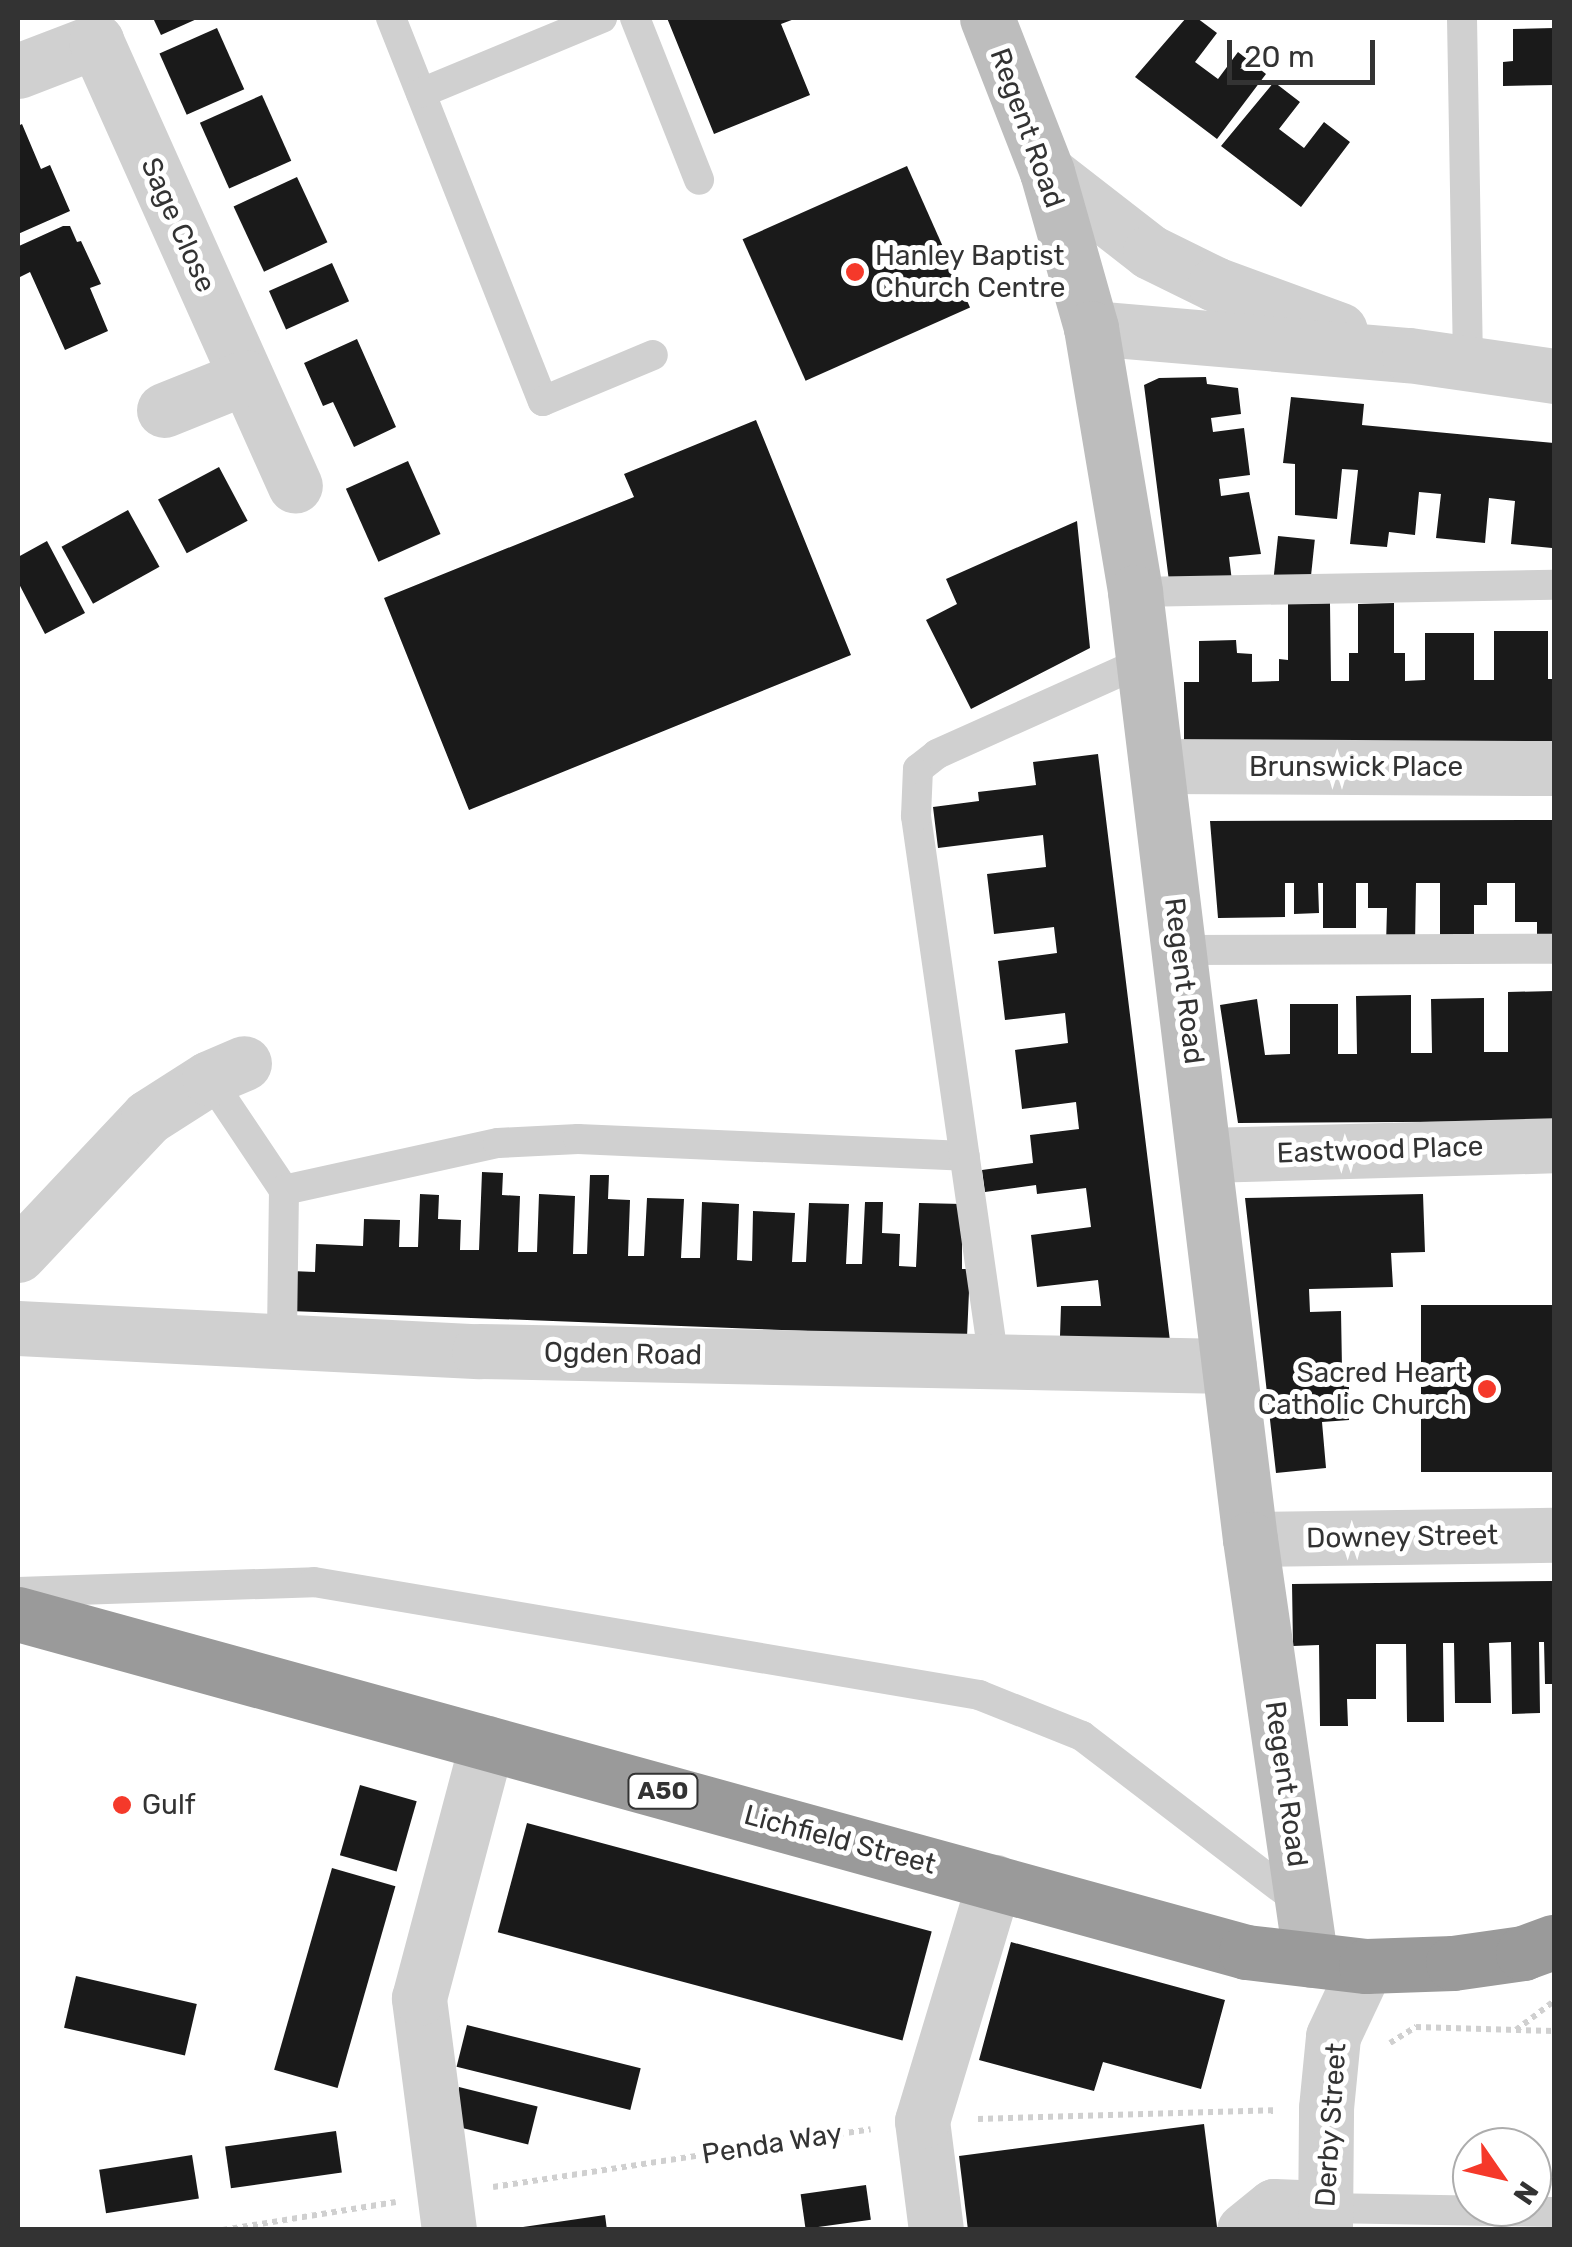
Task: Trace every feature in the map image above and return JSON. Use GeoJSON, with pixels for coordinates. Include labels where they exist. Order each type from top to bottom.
{"type":"FeatureCollection","features":[{"type":"Feature","properties":{"kind":"highway","name":"Lichfield Street"},"geometry":{"type":"LineString","coordinates":[[18,1614],[1246,1952],[1366,1966],[1453,1963],[1523,1953],[1554,1942]]}},
{"type":"Feature","properties":{"kind":"street","name":"Regent Road"},"geometry":{"type":"LineString","coordinates":[[987,18],[1046,172],[1091,328],[1135,592],[1250,1539],[1311,1960]]}},
{"type":"Feature","properties":{"kind":"street","name":"Sage Close"},"geometry":{"type":"LineString","coordinates":[[18,71],[96,41],[295,486]]}},
{"type":"Feature","properties":{"kind":"street"},"geometry":{"type":"LineString","coordinates":[[1046,172],[1150,252],[1215,284],[1409,356]]}},
{"type":"Feature","properties":{"kind":"street"},"geometry":{"type":"LineString","coordinates":[[1091,328],[1409,356],[1554,376]]}},
{"type":"Feature","properties":{"kind":"street"},"geometry":{"type":"LineString","coordinates":[[164,410],[246,377]]}},
{"type":"Feature","properties":{"kind":"street","name":"Brunswick Place"},"geometry":{"type":"LineString","coordinates":[[1158,766],[1554,768]]}},
{"type":"Feature","properties":{"kind":"street"},"geometry":{"type":"LineString","coordinates":[[18,1255],[148,1118],[226,1071]]}},
{"type":"Feature","properties":{"kind":"street","name":"Eastwood Place"},"geometry":{"type":"LineString","coordinates":[[1206,1155],[1554,1145]]}},
{"type":"Feature","properties":{"kind":"street","name":"Ogden Road"},"geometry":{"type":"LineString","coordinates":[[18,1328],[479,1352],[1229,1366]]}},
{"type":"Feature","properties":{"kind":"street","name":"Downey Street"},"geometry":{"type":"LineString","coordinates":[[1250,1539],[1554,1535]]}},
{"type":"Feature","properties":{"kind":"street"},"geometry":{"type":"LineString","coordinates":[[446,2212],[419,1998],[487,1743]]}},
{"type":"Feature","properties":{"kind":"street"},"geometry":{"type":"LineString","coordinates":[[936,2230],[922,2121],[994,1882]]}},
{"type":"Feature","properties":{"kind":"street","name":"Derby Street"},"geometry":{"type":"LineString","coordinates":[[1325,2219],[1326,2108],[1334,2036],[1366,1966]]}},
{"type":"Feature","properties":{"kind":"street"},"geometry":{"type":"LineString","coordinates":[[1244,2230],[1274,2206],[1325,2219]]}},
{"type":"Feature","properties":{"kind":"lane"},"geometry":{"type":"LineString","coordinates":[[392,18],[544,401],[653,355]]}},
{"type":"Feature","properties":{"kind":"lane"},"geometry":{"type":"LineString","coordinates":[[422,93],[602,18]]}},
{"type":"Feature","properties":{"kind":"lane"},"geometry":{"type":"LineString","coordinates":[[635,18],[698,180]]}},
{"type":"Feature","properties":{"kind":"lane"},"geometry":{"type":"LineString","coordinates":[[1462,18],[1468,365]]}},
{"type":"Feature","properties":{"kind":"lane"},"geometry":{"type":"LineString","coordinates":[[1135,592],[1554,585]]}},
{"type":"Feature","properties":{"kind":"lane"},"geometry":{"type":"LineString","coordinates":[[994,1362],[916,816],[918,769],[937,754],[1144,661]]}},
{"type":"Feature","properties":{"kind":"lane"},"geometry":{"type":"LineString","coordinates":[[1178,950],[1554,949]]}},
{"type":"Feature","properties":{"kind":"lane"},"geometry":{"type":"LineString","coordinates":[[226,1071],[284,1190],[282,1342]]}},
{"type":"Feature","properties":{"kind":"lane"},"geometry":{"type":"LineString","coordinates":[[284,1190],[514,1142],[578,1139],[966,1156]]}},
{"type":"Feature","properties":{"kind":"lane"},"geometry":{"type":"LineString","coordinates":[[18,1592],[314,1582],[980,1694],[1082,1736],[1303,1905]]}},
{"type":"Feature","properties":{"kind":"lane"},"geometry":{"type":"LineString","coordinates":[[1325,2219],[1452,2220]]}},
{"type":"Feature","properties":{"kind":"path"},"geometry":{"type":"LineString","coordinates":[[1516,2030],[1554,2000]]}},
{"type":"Feature","properties":{"kind":"path"},"geometry":{"type":"LineString","coordinates":[[1386,2045],[1416,2027],[1554,2031]]}},
{"type":"Feature","properties":{"kind":"path","name":"Penda Way"},"geometry":{"type":"LineString","coordinates":[[223,2230],[446,2212],[922,2121],[1326,2108]]}},
{"type":"Feature","properties":{"kind":"building"},"geometry":{"type":"Polygon","coordinates":[[[153,18],[199,18],[161,35],[153,18]]]}},
{"type":"Feature","properties":{"kind":"building"},"geometry":{"type":"Polygon","coordinates":[[[667,18],[797,18],[781,24],[810,95],[714,134],[667,18]]]}},
{"type":"Feature","properties":{"kind":"building"},"geometry":{"type":"Polygon","coordinates":[[[1186,18],[1197,18],[1217,33],[1195,62],[1218,79],[1238,52],[1266,74],[1217,139],[1135,77],[1186,18]]]}},
{"type":"Feature","properties":{"kind":"building"},"geometry":{"type":"Polygon","coordinates":[[[217,28],[244,89],[187,115],[159,54],[217,28]]]}},
{"type":"Feature","properties":{"kind":"building"},"geometry":{"type":"Polygon","coordinates":[[[1554,28],[1554,85],[1503,86],[1503,62],[1513,61],[1513,29],[1554,28]]]}},
{"type":"Feature","properties":{"kind":"building"},"geometry":{"type":"Polygon","coordinates":[[[1274,82],[1300,102],[1279,129],[1304,148],[1324,122],[1350,142],[1301,207],[1221,146],[1274,82]]]}},
{"type":"Feature","properties":{"kind":"building"},"geometry":{"type":"Polygon","coordinates":[[[262,95],[291,161],[229,188],[200,123],[262,95]]]}},
{"type":"Feature","properties":{"kind":"building"},"geometry":{"type":"Polygon","coordinates":[[[22,124],[41,169],[50,165],[70,211],[18,234],[18,126],[22,124]]]}},
{"type":"Feature","properties":{"kind":"building","name":"Hanley Baptist Church Centre"},"geometry":{"type":"Polygon","coordinates":[[[907,166],[970,308],[806,381],[743,239],[907,166]]]}},
{"type":"Feature","properties":{"kind":"building"},"geometry":{"type":"Polygon","coordinates":[[[297,177],[327,242],[264,272],[234,207],[297,177]]]}},
{"type":"Feature","properties":{"kind":"building"},"geometry":{"type":"Polygon","coordinates":[[[70,226],[77,242],[81,241],[101,284],[90,288],[108,331],[65,350],[30,272],[18,278],[19,246],[70,226]]]}},
{"type":"Feature","properties":{"kind":"building"},"geometry":{"type":"Polygon","coordinates":[[[332,263],[349,301],[286,329],[269,291],[332,263]]]}},
{"type":"Feature","properties":{"kind":"building"},"geometry":{"type":"Polygon","coordinates":[[[357,339],[396,427],[354,447],[333,402],[323,406],[304,363],[357,339]]]}},
{"type":"Feature","properties":{"kind":"building"},"geometry":{"type":"Polygon","coordinates":[[[1206,377],[1207,384],[1238,388],[1241,414],[1211,418],[1213,432],[1244,428],[1250,475],[1219,479],[1221,496],[1249,492],[1261,554],[1229,557],[1232,581],[1170,589],[1144,385],[1159,378],[1206,377]]]}},
{"type":"Feature","properties":{"kind":"building"},"geometry":{"type":"Polygon","coordinates":[[[1291,397],[1364,404],[1362,425],[1554,443],[1552,548],[1511,544],[1515,501],[1489,498],[1485,543],[1436,538],[1441,494],[1419,492],[1415,535],[1389,532],[1387,547],[1350,544],[1358,470],[1342,469],[1337,519],[1295,515],[1295,464],[1283,463],[1291,397]]]}},
{"type":"Feature","properties":{"kind":"building"},"geometry":{"type":"Polygon","coordinates":[[[756,420],[851,655],[469,810],[384,598],[634,497],[624,474],[756,420]]]}},
{"type":"Feature","properties":{"kind":"building"},"geometry":{"type":"Polygon","coordinates":[[[408,461],[441,534],[378,562],[346,489],[408,461]]]}},
{"type":"Feature","properties":{"kind":"building"},"geometry":{"type":"Polygon","coordinates":[[[219,467],[248,521],[187,553],[158,499],[219,467]]]}},
{"type":"Feature","properties":{"kind":"building"},"geometry":{"type":"Polygon","coordinates":[[[128,510],[160,567],[93,604],[62,547],[128,510]]]}},
{"type":"Feature","properties":{"kind":"building"},"geometry":{"type":"Polygon","coordinates":[[[1077,521],[1090,648],[971,709],[926,620],[957,604],[946,579],[1077,521]]]}},
{"type":"Feature","properties":{"kind":"building"},"geometry":{"type":"Polygon","coordinates":[[[1278,536],[1315,540],[1310,587],[1273,583],[1278,536]]]}},
{"type":"Feature","properties":{"kind":"building"},"geometry":{"type":"Polygon","coordinates":[[[47,541],[85,613],[45,634],[18,582],[18,557],[47,541]]]}},
{"type":"Feature","properties":{"kind":"building"},"geometry":{"type":"Polygon","coordinates":[[[1330,603],[1331,681],[1349,681],[1349,653],[1358,653],[1358,604],[1394,603],[1394,653],[1405,653],[1405,681],[1425,680],[1425,633],[1474,633],[1474,680],[1494,680],[1494,631],[1548,631],[1548,679],[1554,679],[1554,742],[1184,746],[1184,682],[1199,682],[1199,641],[1236,640],[1237,653],[1252,654],[1252,682],[1279,681],[1279,659],[1288,660],[1288,604],[1330,603]]]}},
{"type":"Feature","properties":{"kind":"building"},"geometry":{"type":"Polygon","coordinates":[[[1098,754],[1170,1341],[1060,1336],[1061,1306],[1101,1306],[1098,1280],[1037,1287],[1031,1235],[1091,1227],[1086,1188],[1037,1194],[1036,1185],[985,1192],[982,1170],[1033,1163],[1030,1135],[1079,1129],[1076,1102],[1022,1109],[1015,1050],[1068,1043],[1065,1013],[1005,1020],[998,961],[1057,953],[1054,927],[994,934],[987,874],[1046,867],[1043,835],[938,848],[933,807],[979,801],[978,792],[1036,785],[1033,762],[1098,754]]]}},
{"type":"Feature","properties":{"kind":"building"},"geometry":{"type":"Polygon","coordinates":[[[1554,820],[1554,944],[1537,944],[1537,922],[1515,922],[1515,883],[1487,883],[1487,905],[1474,905],[1474,943],[1440,943],[1440,883],[1416,883],[1415,945],[1386,945],[1387,908],[1368,908],[1368,883],[1356,883],[1356,928],[1323,928],[1323,883],[1318,883],[1319,913],[1294,914],[1294,883],[1285,883],[1285,917],[1218,918],[1210,821],[1554,820]]]}},
{"type":"Feature","properties":{"kind":"building"},"geometry":{"type":"Polygon","coordinates":[[[1554,991],[1554,1121],[1238,1123],[1220,1005],[1257,999],[1265,1055],[1290,1054],[1290,1004],[1338,1004],[1338,1054],[1357,1054],[1356,996],[1411,995],[1411,1053],[1432,1053],[1431,999],[1484,998],[1484,1052],[1508,1052],[1508,992],[1554,991]]]}},
{"type":"Feature","properties":{"kind":"building"},"geometry":{"type":"Polygon","coordinates":[[[482,1172],[503,1173],[502,1195],[520,1196],[518,1252],[537,1252],[539,1194],[575,1196],[573,1254],[587,1254],[590,1175],[609,1175],[608,1199],[630,1200],[628,1256],[644,1256],[647,1198],[684,1199],[681,1258],[700,1258],[702,1202],[739,1204],[737,1260],[752,1261],[753,1211],[795,1213],[792,1262],[806,1262],[809,1203],[849,1204],[846,1264],[862,1264],[865,1202],[883,1202],[882,1233],[900,1234],[899,1266],[916,1267],[919,1203],[962,1204],[962,1269],[970,1269],[967,1337],[290,1311],[291,1271],[315,1272],[316,1244],[363,1246],[364,1219],[400,1220],[399,1247],[418,1247],[420,1194],[439,1195],[438,1219],[461,1220],[460,1250],[479,1250],[482,1172]]]}},
{"type":"Feature","properties":{"kind":"building"},"geometry":{"type":"Polygon","coordinates":[[[1423,1194],[1425,1252],[1391,1253],[1393,1287],[1309,1289],[1310,1312],[1341,1311],[1342,1369],[1316,1369],[1317,1376],[1349,1376],[1349,1420],[1322,1422],[1326,1468],[1276,1473],[1245,1198],[1423,1194]]]}},
{"type":"Feature","properties":{"kind":"building","name":"Sacred Heart Catholic Church"},"geometry":{"type":"Polygon","coordinates":[[[1421,1305],[1554,1305],[1554,1472],[1421,1472],[1421,1305]]]}},
{"type":"Feature","properties":{"kind":"building"},"geometry":{"type":"Polygon","coordinates":[[[1554,1581],[1554,1684],[1545,1684],[1544,1642],[1539,1642],[1540,1713],[1512,1714],[1511,1642],[1489,1643],[1491,1703],[1455,1703],[1454,1643],[1443,1643],[1444,1722],[1407,1722],[1406,1644],[1376,1644],[1376,1699],[1347,1699],[1348,1726],[1320,1726],[1319,1645],[1293,1646],[1292,1584],[1554,1581]]]}},
{"type":"Feature","properties":{"kind":"building"},"geometry":{"type":"Polygon","coordinates":[[[360,1785],[417,1801],[397,1871],[340,1855],[360,1785]]]}},
{"type":"Feature","properties":{"kind":"building"},"geometry":{"type":"Polygon","coordinates":[[[527,1823],[932,1931],[902,2041],[498,1932],[527,1823]]]}},
{"type":"Feature","properties":{"kind":"building"},"geometry":{"type":"Polygon","coordinates":[[[332,1868],[395,1886],[338,2088],[274,2070],[332,1868]]]}},
{"type":"Feature","properties":{"kind":"building"},"geometry":{"type":"Polygon","coordinates":[[[1011,1942],[1225,2000],[1201,2089],[1103,2062],[1094,2091],[979,2060],[1011,1942]]]}},
{"type":"Feature","properties":{"kind":"building"},"geometry":{"type":"Polygon","coordinates":[[[76,1976],[197,2004],[185,2056],[64,2028],[76,1976]]]}},
{"type":"Feature","properties":{"kind":"building"},"geometry":{"type":"Polygon","coordinates":[[[467,2025],[641,2068],[630,2110],[457,2067],[467,2025]]]}},
{"type":"Feature","properties":{"kind":"building"},"geometry":{"type":"Polygon","coordinates":[[[459,2087],[538,2107],[528,2144],[450,2125],[459,2087]]]}},
{"type":"Feature","properties":{"kind":"building"},"geometry":{"type":"Polygon","coordinates":[[[1204,2124],[1217,2227],[968,2230],[959,2156],[1204,2124]]]}},
{"type":"Feature","properties":{"kind":"building"},"geometry":{"type":"Polygon","coordinates":[[[336,2131],[342,2173],[231,2188],[225,2147],[336,2131]]]}},
{"type":"Feature","properties":{"kind":"building"},"geometry":{"type":"Polygon","coordinates":[[[192,2155],[199,2198],[106,2213],[99,2170],[192,2155]]]}},
{"type":"Feature","properties":{"kind":"building"},"geometry":{"type":"Polygon","coordinates":[[[866,2185],[871,2220],[806,2229],[801,2194],[866,2185]]]}},
{"type":"Feature","properties":{"kind":"building"},"geometry":{"type":"Polygon","coordinates":[[[605,2215],[607,2230],[523,2227],[605,2215]]]}},
{"type":"Feature","properties":{"kind":"place","name":"Hanley Baptist Church Centre"},"geometry":{"type":"Point","coordinates":[855,272]}},
{"type":"Feature","properties":{"kind":"place","name":"Sacred Heart Catholic Church"},"geometry":{"type":"Point","coordinates":[1487,1389]}},
{"type":"Feature","properties":{"kind":"place","name":"Gulf"},"geometry":{"type":"Point","coordinates":[122,1805]}}]}
